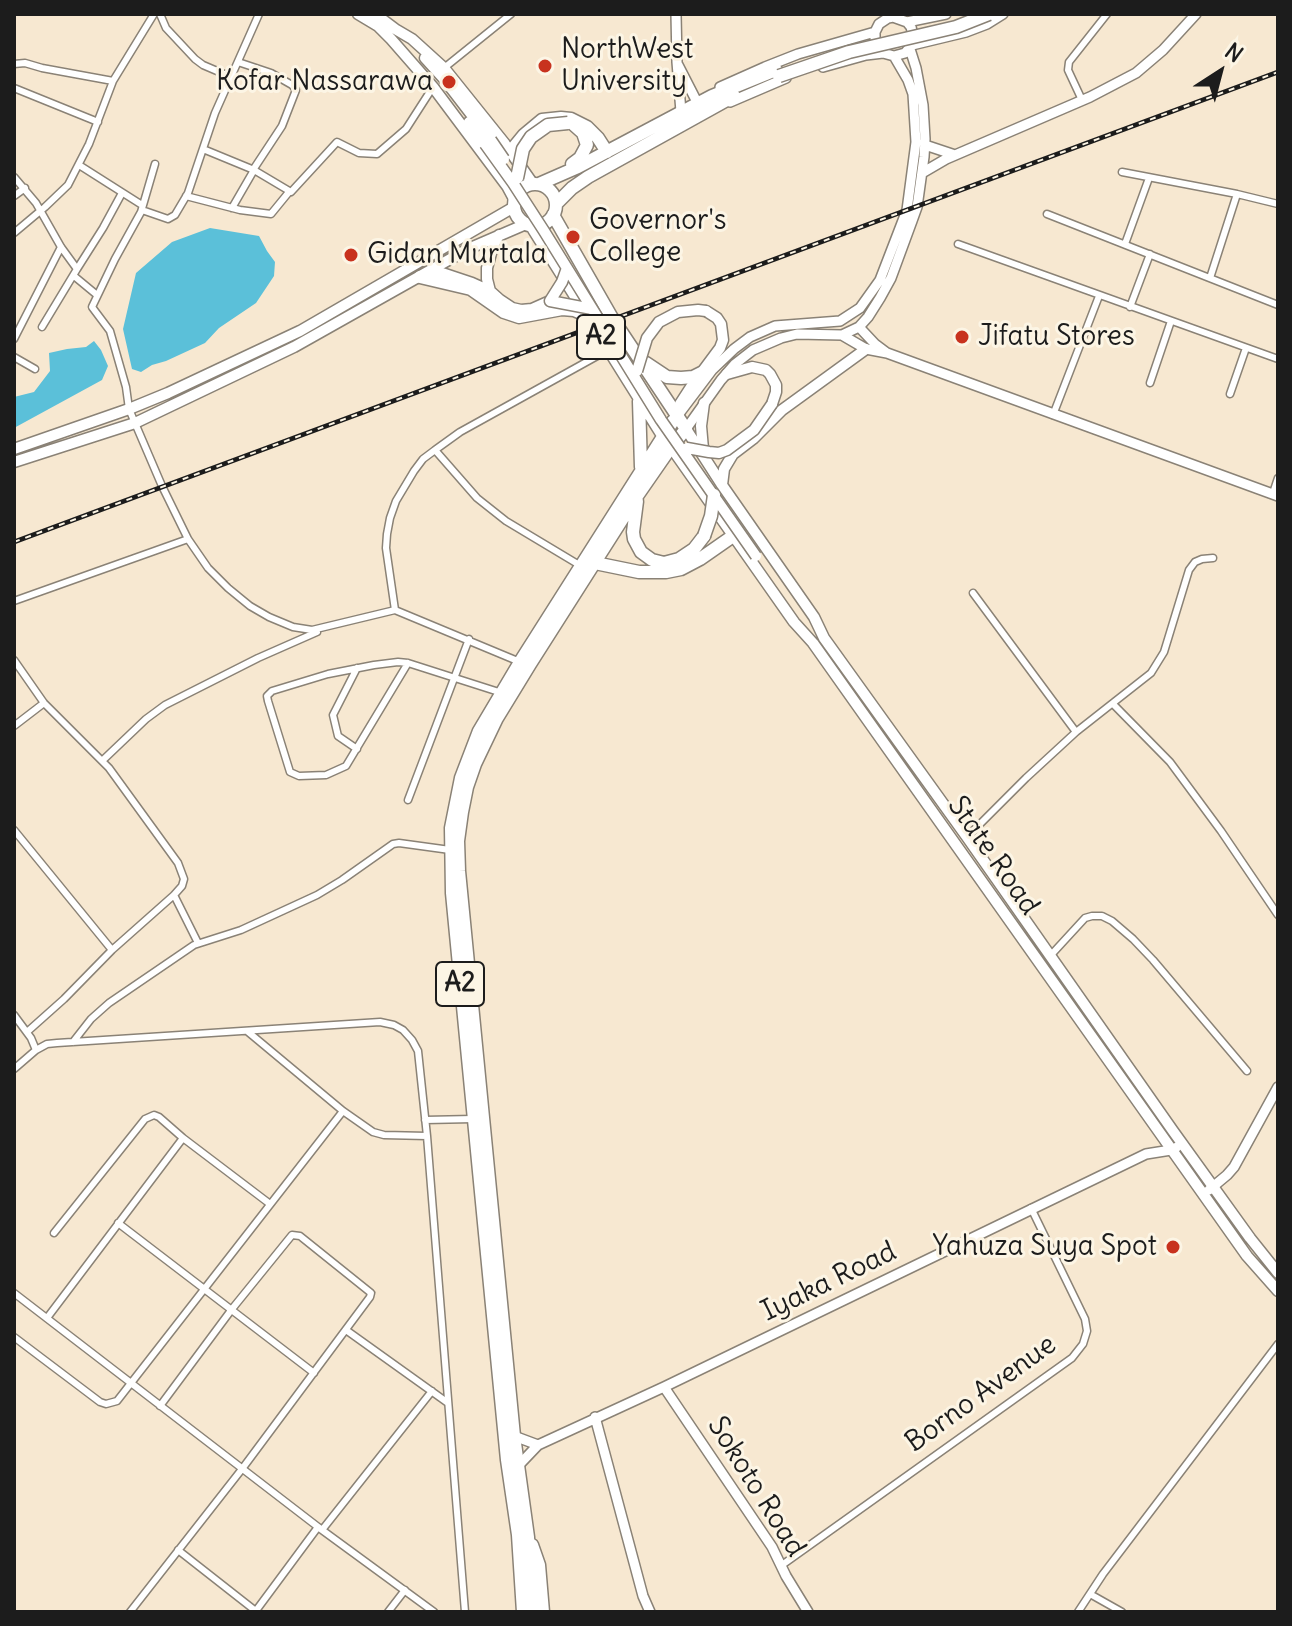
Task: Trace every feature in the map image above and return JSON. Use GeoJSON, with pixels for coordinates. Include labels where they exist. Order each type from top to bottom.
{"type":"FeatureCollection","features":[{"type":"Feature","properties":{"kind":"highway"},"geometry":{"type":"LineString","coordinates":[[529,225],[548,222],[554,209],[572,188],[716,100],[842,47],[953,22],[974,14]]}},
{"type":"Feature","properties":{"kind":"highway"},"geometry":{"type":"LineString","coordinates":[[777,73],[871,46],[956,27],[989,14]]}},
{"type":"Feature","properties":{"kind":"highway"},"geometry":{"type":"LineString","coordinates":[[514,203],[518,192],[525,186],[540,183],[607,152],[698,104],[716,100]]}},
{"type":"Feature","properties":{"kind":"highway"},"geometry":{"type":"LineString","coordinates":[[510,152],[542,120],[561,118],[587,127],[607,152]]}},
{"type":"Feature","properties":{"kind":"highway"},"geometry":{"type":"LineString","coordinates":[[517,178],[525,144],[531,137],[548,125],[568,123],[579,128],[587,139],[585,151],[580,158],[540,183]]}},
{"type":"Feature","properties":{"kind":"highway","name":"A2"},"geometry":{"type":"LineString","coordinates":[[523,1612],[523,1536],[507,1460],[452,893],[451,828],[461,778],[479,731],[520,662],[686,429],[612,318],[554,209],[551,191],[540,183]]}},
{"type":"Feature","properties":{"kind":"highway","name":"A2"},"geometry":{"type":"LineString","coordinates":[[514,203],[517,217],[529,225],[590,312],[609,350],[671,447]]}},
{"type":"Feature","properties":{"kind":"highway"},"geometry":{"type":"LineString","coordinates":[[420,277],[471,289],[504,312],[519,317],[553,309],[590,312]]}},
{"type":"Feature","properties":{"kind":"highway"},"geometry":{"type":"LineString","coordinates":[[637,356],[667,377],[693,377],[701,373]]}},
{"type":"Feature","properties":{"kind":"highway"},"geometry":{"type":"LineString","coordinates":[[639,398],[641,469]]}},
{"type":"Feature","properties":{"kind":"highway","name":"A2"},"geometry":{"type":"LineString","coordinates":[[532,1612],[458,841],[467,787],[487,738],[641,469],[677,416]]}},
{"type":"Feature","properties":{"kind":"highway"},"geometry":{"type":"LineString","coordinates":[[637,496],[633,532],[637,546],[646,557],[664,563],[679,559],[694,549],[704,536],[718,490]]}},
{"type":"Feature","properties":{"kind":"highway"},"geometry":{"type":"LineString","coordinates":[[588,565],[639,572],[666,572],[681,569],[700,559],[733,536]]}},
{"type":"Feature","properties":{"kind":"highway"},"geometry":{"type":"LineString","coordinates":[[515,1612],[513,1557],[523,1536]]}},
{"type":"Feature","properties":{"kind":"highway"},"geometry":{"type":"LineString","coordinates":[[523,1536],[538,1558],[543,1612]]}},
{"type":"Feature","properties":{"kind":"main road"},"geometry":{"type":"LineString","coordinates":[[676,14],[681,112]]}},
{"type":"Feature","properties":{"kind":"main road"},"geometry":{"type":"LineString","coordinates":[[946,14],[888,18],[726,84],[717,89],[716,100],[866,55],[883,53],[894,56],[905,53],[911,47],[987,24],[1003,14]]}},
{"type":"Feature","properties":{"kind":"main road"},"geometry":{"type":"LineString","coordinates":[[922,173],[1136,73],[1163,50],[1196,14]]}},
{"type":"Feature","properties":{"kind":"main road"},"geometry":{"type":"LineString","coordinates":[[366,15],[393,34],[517,178],[637,371],[758,555],[824,638]]}},
{"type":"Feature","properties":{"kind":"main road"},"geometry":{"type":"LineString","coordinates":[[686,429],[735,364],[753,350],[797,334],[842,335],[859,327],[891,278],[922,173],[925,145],[921,94],[911,47],[914,33],[903,18]]}},
{"type":"Feature","properties":{"kind":"main road"},"geometry":{"type":"LineString","coordinates":[[878,23],[876,44],[883,53]]}},
{"type":"Feature","properties":{"kind":"main road"},"geometry":{"type":"LineString","coordinates":[[393,34],[412,39],[444,68],[510,152],[540,183]]}},
{"type":"Feature","properties":{"kind":"main road"},"geometry":{"type":"LineString","coordinates":[[14,449],[168,393],[300,331],[514,203],[507,186],[393,34]]}},
{"type":"Feature","properties":{"kind":"main road"},"geometry":{"type":"LineString","coordinates":[[677,416],[712,370],[750,337],[775,326],[840,321],[860,308],[880,280],[908,220],[915,154],[915,111],[908,80],[894,56]]}},
{"type":"Feature","properties":{"kind":"main road"},"geometry":{"type":"LineString","coordinates":[[677,62],[698,104]]}},
{"type":"Feature","properties":{"kind":"main road"},"geometry":{"type":"LineString","coordinates":[[488,142],[567,268],[590,312],[661,420],[718,490],[813,643]]}},
{"type":"Feature","properties":{"kind":"main road"},"geometry":{"type":"LineString","coordinates":[[925,145],[955,155]]}},
{"type":"Feature","properties":{"kind":"main road"},"geometry":{"type":"LineString","coordinates":[[14,462],[135,423],[294,347],[468,249],[529,225]]}},
{"type":"Feature","properties":{"kind":"main road"},"geometry":{"type":"LineString","coordinates":[[490,291],[487,279],[489,259],[499,235]]}},
{"type":"Feature","properties":{"kind":"main road"},"geometry":{"type":"LineString","coordinates":[[433,270],[490,291],[505,304],[521,310],[550,301],[567,268]]}},
{"type":"Feature","properties":{"kind":"main road"},"geometry":{"type":"LineString","coordinates":[[550,301],[590,312]]}},
{"type":"Feature","properties":{"kind":"main road"},"geometry":{"type":"LineString","coordinates":[[637,371],[647,338],[659,322],[688,310],[706,311],[717,318],[723,340],[720,348],[680,404],[677,416]]}},
{"type":"Feature","properties":{"kind":"main road"},"geometry":{"type":"LineString","coordinates":[[859,327],[887,353]]}},
{"type":"Feature","properties":{"kind":"main road"},"geometry":{"type":"LineString","coordinates":[[842,335],[866,349],[887,353],[1275,494]]}},
{"type":"Feature","properties":{"kind":"main road"},"geometry":{"type":"LineString","coordinates":[[718,490],[724,469],[733,454],[782,410],[866,349]]}},
{"type":"Feature","properties":{"kind":"main road"},"geometry":{"type":"LineString","coordinates":[[687,448],[719,453],[727,450],[754,430],[772,404],[776,385],[766,370],[752,367],[727,374]]}},
{"type":"Feature","properties":{"kind":"main road"},"geometry":{"type":"LineString","coordinates":[[704,403],[701,434],[707,462]]}},
{"type":"Feature","properties":{"kind":"main road","name":"State Road"},"geometry":{"type":"LineString","coordinates":[[686,429],[707,462],[718,490],[814,617],[824,638],[1173,1131],[1278,1273]]}},
{"type":"Feature","properties":{"kind":"main road","name":"State Road"},"geometry":{"type":"LineString","coordinates":[[671,447],[1202,1194],[1247,1256],[1278,1291]]}},
{"type":"Feature","properties":{"kind":"main road"},"geometry":{"type":"LineString","coordinates":[[1202,1194],[1234,1167],[1278,1088]]}},
{"type":"Feature","properties":{"kind":"main road"},"geometry":{"type":"LineString","coordinates":[[1146,1154],[1162,1137],[1173,1131]]}},
{"type":"Feature","properties":{"kind":"main road","name":"Iyaka Road"},"geometry":{"type":"LineString","coordinates":[[538,1445],[1146,1154],[1171,1150],[1182,1143]]}},
{"type":"Feature","properties":{"kind":"main road","name":"Sokoto Road"},"geometry":{"type":"LineString","coordinates":[[664,1387],[772,1547],[808,1612]]}},
{"type":"Feature","properties":{"kind":"main road"},"geometry":{"type":"LineString","coordinates":[[595,1417],[650,1612]]}},
{"type":"Feature","properties":{"kind":"main road"},"geometry":{"type":"LineString","coordinates":[[514,1436],[538,1445],[517,1467]]}},
{"type":"Feature","properties":{"kind":"street"},"geometry":{"type":"LineString","coordinates":[[79,165],[142,208],[170,219],[175,215],[186,196],[215,113],[259,14]]}},
{"type":"Feature","properties":{"kind":"street"},"geometry":{"type":"LineString","coordinates":[[444,68],[511,14]]}},
{"type":"Feature","properties":{"kind":"street"},"geometry":{"type":"LineString","coordinates":[[1082,100],[1068,70],[1069,62],[1107,14]]}},
{"type":"Feature","properties":{"kind":"street"},"geometry":{"type":"LineString","coordinates":[[14,233],[62,192],[79,165],[113,81],[160,15],[166,28],[195,59],[231,77]]}},
{"type":"Feature","properties":{"kind":"street"},"geometry":{"type":"LineString","coordinates":[[232,208],[282,126],[296,90],[271,73],[238,62]]}},
{"type":"Feature","properties":{"kind":"street"},"geometry":{"type":"LineString","coordinates":[[14,64],[25,63],[113,81]]}},
{"type":"Feature","properties":{"kind":"street"},"geometry":{"type":"LineString","coordinates":[[186,196],[271,214],[337,142],[359,153],[377,154],[406,129],[433,87]]}},
{"type":"Feature","properties":{"kind":"street"},"geometry":{"type":"LineString","coordinates":[[14,88],[98,122]]}},
{"type":"Feature","properties":{"kind":"street"},"geometry":{"type":"LineString","coordinates":[[203,149],[253,170],[289,192]]}},
{"type":"Feature","properties":{"kind":"street"},"geometry":{"type":"LineString","coordinates":[[155,164],[142,208],[92,307],[110,331],[135,423],[188,539],[208,568],[250,606],[293,627],[312,630],[327,628],[395,610],[520,662]]}},
{"type":"Feature","properties":{"kind":"street"},"geometry":{"type":"LineString","coordinates":[[1122,172],[1278,204]]}},
{"type":"Feature","properties":{"kind":"street"},"geometry":{"type":"LineString","coordinates":[[14,177],[40,211],[75,273],[97,295]]}},
{"type":"Feature","properties":{"kind":"street"},"geometry":{"type":"LineString","coordinates":[[1125,244],[1149,178]]}},
{"type":"Feature","properties":{"kind":"street"},"geometry":{"type":"LineString","coordinates":[[14,196],[25,188]]}},
{"type":"Feature","properties":{"kind":"street"},"geometry":{"type":"LineString","coordinates":[[42,327],[122,193]]}},
{"type":"Feature","properties":{"kind":"street"},"geometry":{"type":"LineString","coordinates":[[1210,278],[1237,194]]}},
{"type":"Feature","properties":{"kind":"street"},"geometry":{"type":"LineString","coordinates":[[1047,214],[1278,305]]}},
{"type":"Feature","properties":{"kind":"street"},"geometry":{"type":"LineString","coordinates":[[958,244],[1278,359]]}},
{"type":"Feature","properties":{"kind":"street"},"geometry":{"type":"LineString","coordinates":[[14,339],[61,247]]}},
{"type":"Feature","properties":{"kind":"street"},"geometry":{"type":"LineString","coordinates":[[1130,307],[1150,254]]}},
{"type":"Feature","properties":{"kind":"street"},"geometry":{"type":"LineString","coordinates":[[1053,415],[1099,296]]}},
{"type":"Feature","properties":{"kind":"street"},"geometry":{"type":"LineString","coordinates":[[1150,383],[1171,321]]}},
{"type":"Feature","properties":{"kind":"street"},"geometry":{"type":"LineString","coordinates":[[1230,394],[1246,348]]}},
{"type":"Feature","properties":{"kind":"street"},"geometry":{"type":"LineString","coordinates":[[395,610],[386,548],[390,518],[396,501],[423,459],[460,432],[609,350]]}},
{"type":"Feature","properties":{"kind":"street"},"geometry":{"type":"LineString","coordinates":[[14,357],[35,369]]}},
{"type":"Feature","properties":{"kind":"street"},"geometry":{"type":"LineString","coordinates":[[435,450],[477,498],[506,521],[588,565]]}},
{"type":"Feature","properties":{"kind":"street"},"geometry":{"type":"LineString","coordinates":[[1275,494],[1278,478]]}},
{"type":"Feature","properties":{"kind":"street"},"geometry":{"type":"LineString","coordinates":[[14,601],[188,539]]}},
{"type":"Feature","properties":{"kind":"street"},"geometry":{"type":"LineString","coordinates":[[967,837],[1076,732],[1151,673],[1164,652],[1189,570],[1195,562],[1213,558]]}},
{"type":"Feature","properties":{"kind":"street"},"geometry":{"type":"LineString","coordinates":[[973,593],[1076,732]]}},
{"type":"Feature","properties":{"kind":"street"},"geometry":{"type":"LineString","coordinates":[[103,760],[165,705],[258,658],[327,628]]}},
{"type":"Feature","properties":{"kind":"street"},"geometry":{"type":"LineString","coordinates":[[408,800],[469,639]]}},
{"type":"Feature","properties":{"kind":"street"},"geometry":{"type":"LineString","coordinates":[[14,660],[44,703],[103,760],[178,863],[184,879],[174,895],[27,1032]]}},
{"type":"Feature","properties":{"kind":"street"},"geometry":{"type":"LineString","coordinates":[[408,663],[346,766],[326,775],[299,776],[288,770],[267,696],[272,691],[357,668],[408,663],[502,693]]}},
{"type":"Feature","properties":{"kind":"street"},"geometry":{"type":"LineString","coordinates":[[357,668],[333,715],[338,736],[357,749]]}},
{"type":"Feature","properties":{"kind":"street"},"geometry":{"type":"LineString","coordinates":[[14,726],[44,703]]}},
{"type":"Feature","properties":{"kind":"street"},"geometry":{"type":"LineString","coordinates":[[1113,704],[1170,762],[1278,915]]}},
{"type":"Feature","properties":{"kind":"street"},"geometry":{"type":"LineString","coordinates":[[14,830],[112,950]]}},
{"type":"Feature","properties":{"kind":"street"},"geometry":{"type":"LineString","coordinates":[[73,1042],[109,1003],[198,943],[241,930],[317,895],[393,844],[450,850]]}},
{"type":"Feature","properties":{"kind":"street"},"geometry":{"type":"LineString","coordinates":[[174,895],[198,943]]}},
{"type":"Feature","properties":{"kind":"street"},"geometry":{"type":"LineString","coordinates":[[1051,955],[1085,918],[1102,916],[1112,921],[1153,960],[1247,1071]]}},
{"type":"Feature","properties":{"kind":"street"},"geometry":{"type":"LineString","coordinates":[[14,1015],[36,1050]]}},
{"type":"Feature","properties":{"kind":"street"},"geometry":{"type":"LineString","coordinates":[[14,1069],[47,1044],[73,1042],[380,1022],[403,1030],[412,1040],[418,1051],[427,1136],[465,1612]]}},
{"type":"Feature","properties":{"kind":"street"},"geometry":{"type":"LineString","coordinates":[[247,1031],[373,1132],[427,1136]]}},
{"type":"Feature","properties":{"kind":"street"},"geometry":{"type":"LineString","coordinates":[[14,1337],[100,1402],[117,1401],[343,1111]]}},
{"type":"Feature","properties":{"kind":"street"},"geometry":{"type":"LineString","coordinates":[[54,1233],[150,1116],[159,1117],[270,1204]]}},
{"type":"Feature","properties":{"kind":"street"},"geometry":{"type":"LineString","coordinates":[[425,1120],[473,1119]]}},
{"type":"Feature","properties":{"kind":"street"},"geometry":{"type":"LineString","coordinates":[[47,1318],[183,1138]]}},
{"type":"Feature","properties":{"kind":"street","name":"Borno Avenue"},"geometry":{"type":"LineString","coordinates":[[782,1565],[1072,1358],[1083,1344],[1087,1331],[1085,1319],[1031,1208]]}},
{"type":"Feature","properties":{"kind":"street"},"geometry":{"type":"LineString","coordinates":[[118,1223],[314,1373]]}},
{"type":"Feature","properties":{"kind":"street"},"geometry":{"type":"LineString","coordinates":[[130,1612],[242,1469],[371,1293],[328,1256],[295,1234],[232,1309],[160,1406]]}},
{"type":"Feature","properties":{"kind":"street"},"geometry":{"type":"LineString","coordinates":[[14,1293],[434,1612]]}},
{"type":"Feature","properties":{"kind":"street"},"geometry":{"type":"LineString","coordinates":[[346,1330],[448,1403]]}},
{"type":"Feature","properties":{"kind":"street"},"geometry":{"type":"LineString","coordinates":[[1078,1612],[1278,1344]]}},
{"type":"Feature","properties":{"kind":"street"},"geometry":{"type":"LineString","coordinates":[[178,1550],[256,1612],[432,1391]]}},
{"type":"Feature","properties":{"kind":"street"},"geometry":{"type":"LineString","coordinates":[[388,1612],[405,1590]]}},
{"type":"Feature","properties":{"kind":"street"},"geometry":{"type":"LineString","coordinates":[[1090,1594],[1122,1612]]}},
{"type":"Feature","properties":{"kind":"water"},"geometry":{"type":"Polygon","coordinates":[[[210,228],[259,236],[275,262],[274,276],[256,303],[219,328],[205,343],[141,372],[132,369],[123,329],[136,273],[172,242],[210,228]]]}},
{"type":"Feature","properties":{"kind":"water"},"geometry":{"type":"Polygon","coordinates":[[[94,341],[108,366],[102,380],[14,428],[14,397],[34,392],[50,371],[49,353],[86,347],[94,341]]]}},
{"type":"Feature","properties":{"kind":"railway"},"geometry":{"type":"LineString","coordinates":[[14,542],[1278,72]]}},
{"type":"Feature","properties":{"kind":"place","name":"NorthWest University"},"geometry":{"type":"Point","coordinates":[545,66]}},
{"type":"Feature","properties":{"kind":"place","name":"Kofar Nassarawa"},"geometry":{"type":"Point","coordinates":[449,82]}},
{"type":"Feature","properties":{"kind":"place","name":"Governor's College"},"geometry":{"type":"Point","coordinates":[573,237]}},
{"type":"Feature","properties":{"kind":"place","name":"Gidan Murtala"},"geometry":{"type":"Point","coordinates":[351,255]}},
{"type":"Feature","properties":{"kind":"place","name":"Jifatu Stores"},"geometry":{"type":"Point","coordinates":[962,337]}},
{"type":"Feature","properties":{"kind":"place","name":"Yahuza Suya Spot"},"geometry":{"type":"Point","coordinates":[1173,1247]}}]}
